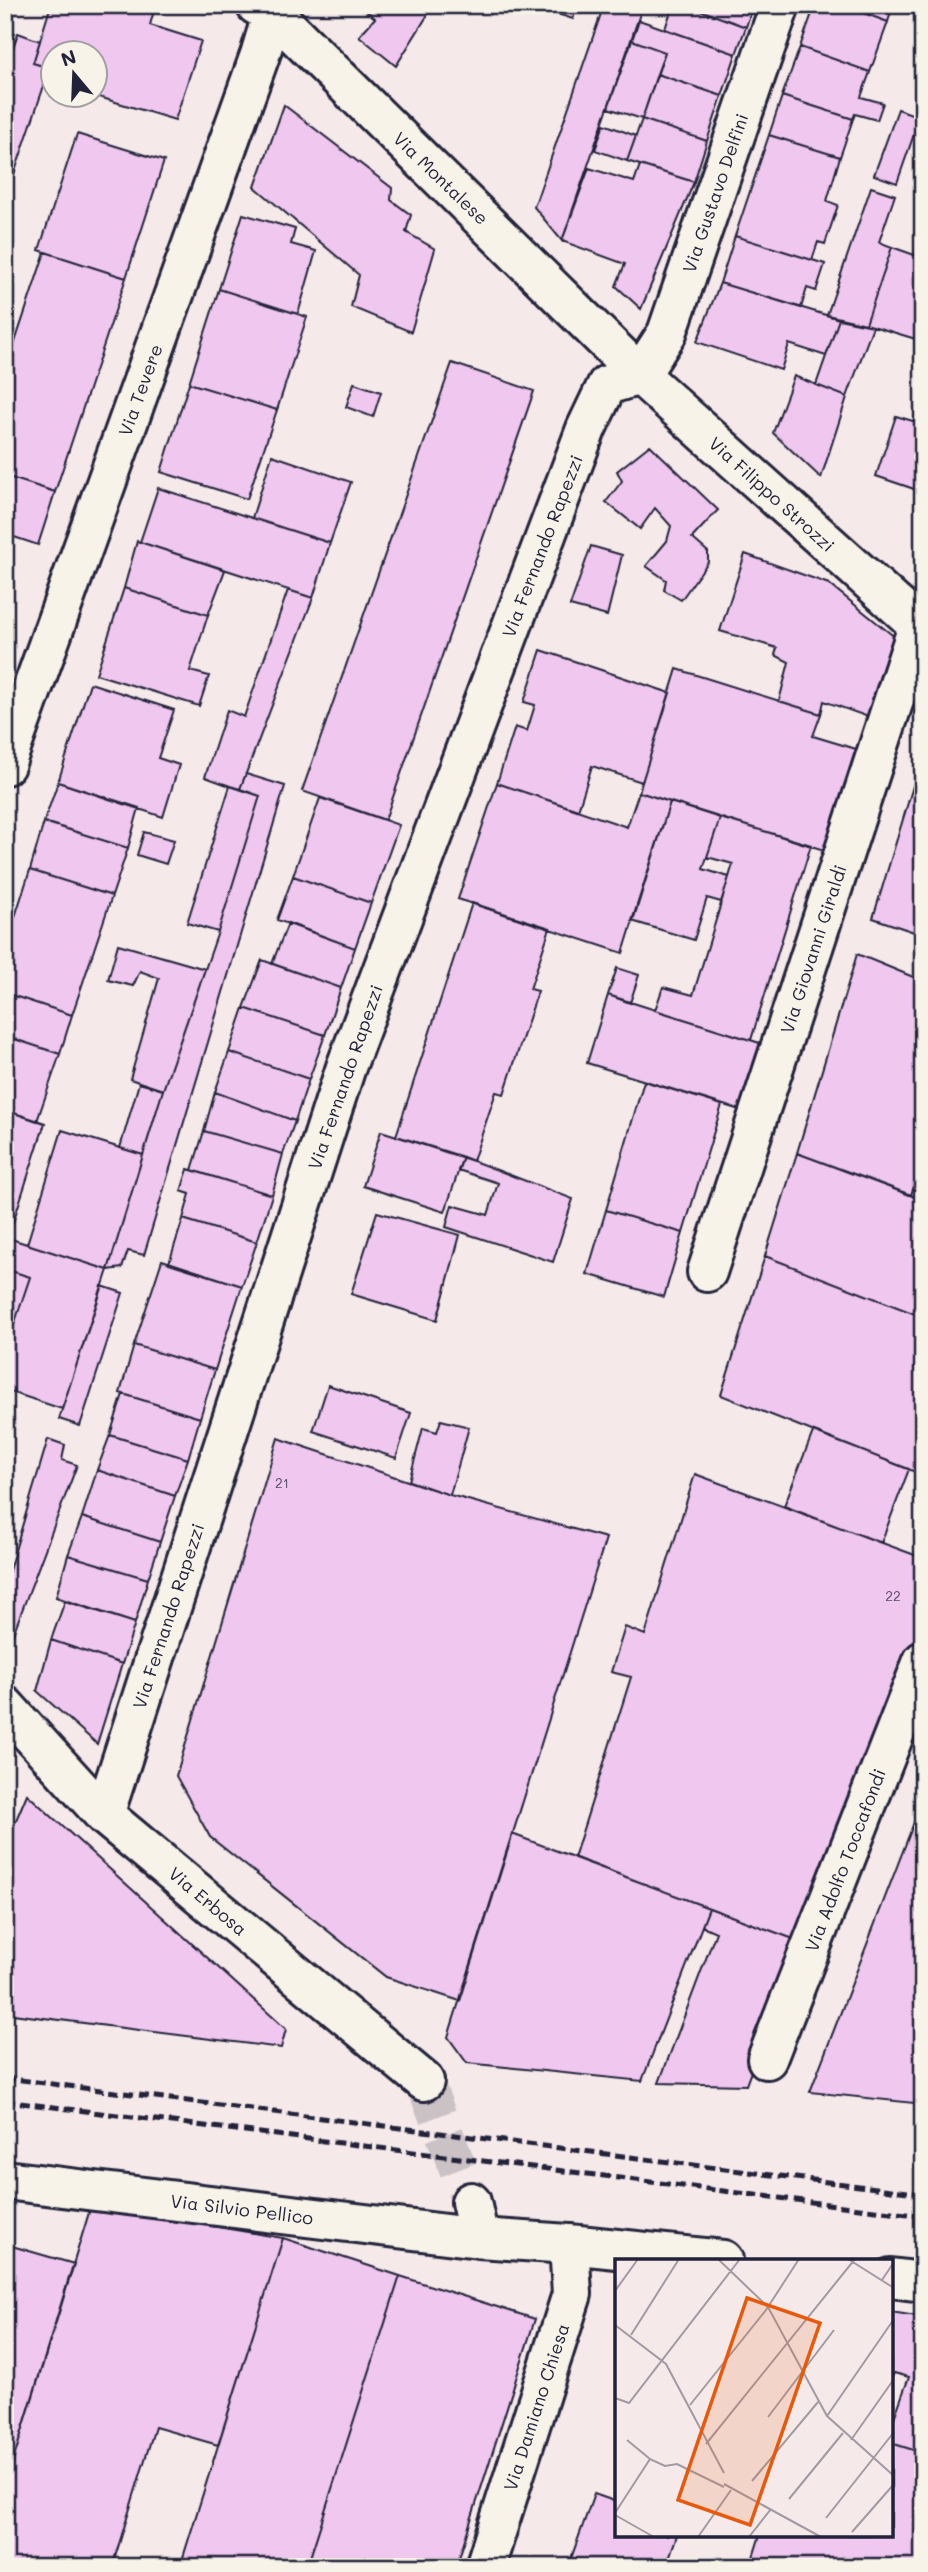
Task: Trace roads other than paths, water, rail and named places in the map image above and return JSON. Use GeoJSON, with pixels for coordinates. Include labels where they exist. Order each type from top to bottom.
{"type":"FeatureCollection","features":[{"type":"Feature","properties":{"kind":"street","name":"Via Gustavo Delfini"},"geometry":{"type":"LineString","coordinates":[[632,366],[667,333],[780,5]]}},
{"type":"Feature","properties":{"kind":"street","name":"Via Montalese"},"geometry":{"type":"LineString","coordinates":[[268,8],[632,366]]}},
{"type":"Feature","properties":{"kind":"street","name":"Via Tevere"},"geometry":{"type":"LineString","coordinates":[[5,765],[260,55],[268,8]]}},
{"type":"Feature","properties":{"kind":"street","name":"Via Filippo Strozzi"},"geometry":{"type":"LineString","coordinates":[[632,366],[921,622]]}},
{"type":"Feature","properties":{"kind":"street","name":"Via Fernando Rapezzi"},"geometry":{"type":"LineString","coordinates":[[104,1815],[346,1067],[586,429],[607,385],[632,366]]}},
{"type":"Feature","properties":{"kind":"street","name":"Via Giovanni Giraldi"},"geometry":{"type":"LineString","coordinates":[[707,1272],[921,622]]}},
{"type":"Feature","properties":{"kind":"street","name":"Via Adolfo Toccafondi"},"geometry":{"type":"LineString","coordinates":[[767,2059],[923,1661]]}},
{"type":"Feature","properties":{"kind":"street","name":"Via Erbosa"},"geometry":{"type":"LineString","coordinates":[[5,1706],[104,1815],[424,2081]]}},
{"type":"Feature","properties":{"kind":"street","name":"Via Silvio Pellico"},"geometry":{"type":"LineString","coordinates":[[5,2180],[475,2220],[569,2244]]}},
{"type":"Feature","properties":{"kind":"street"},"geometry":{"type":"LineString","coordinates":[[569,2244],[713,2259]]}},
{"type":"Feature","properties":{"kind":"street","name":"Via Damiano Chiesa"},"geometry":{"type":"LineString","coordinates":[[485,2567],[572,2294],[569,2244]]}},
{"type":"Feature","properties":{"kind":"street"},"geometry":{"type":"LineString","coordinates":[[893,2278],[923,2282]]}},
{"type":"Feature","properties":{"kind":"tunnel"},"geometry":{"type":"LineString","coordinates":[[424,2081],[471,2202]]}},
{"type":"Feature","properties":{"kind":"railway"},"geometry":{"type":"LineString","coordinates":[[5,2078],[923,2194]]}},
{"type":"Feature","properties":{"kind":"railway"},"geometry":{"type":"LineString","coordinates":[[5,2101],[923,2216]]}}]}
